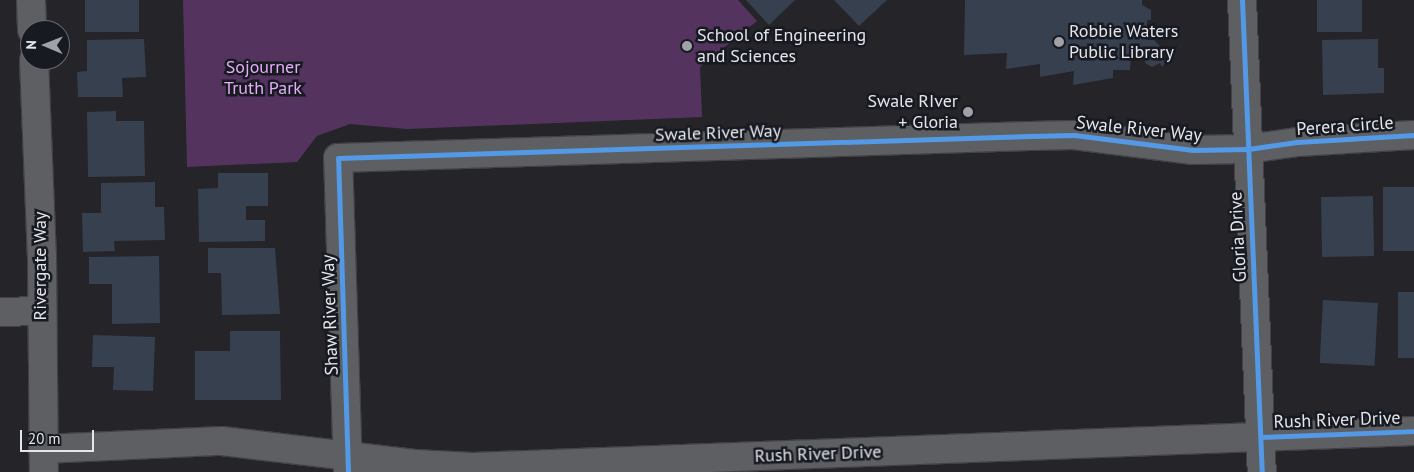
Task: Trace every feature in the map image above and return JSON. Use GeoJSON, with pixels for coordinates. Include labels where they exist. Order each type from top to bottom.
{"type":"FeatureCollection","features":[{"type":"Feature","properties":{"kind":"street"},"geometry":{"type":"LineString","coordinates":[[31,0],[32,20]]}},
{"type":"Feature","properties":{"kind":"street","name":"Gloria Drive"},"geometry":{"type":"LineString","coordinates":[[1242,0],[1262,472]]}},
{"type":"Feature","properties":{"kind":"street","name":"Rivergate Way"},"geometry":{"type":"LineString","coordinates":[[34,70],[44,460]]}},
{"type":"Feature","properties":{"kind":"street","name":"Swale River Way"},"geometry":{"type":"LineString","coordinates":[[338,158],[1074,135],[1193,150],[1248,149]]}},
{"type":"Feature","properties":{"kind":"street","name":"Perera Circle"},"geometry":{"type":"LineString","coordinates":[[1248,149],[1297,142],[1414,135]]}},
{"type":"Feature","properties":{"kind":"street","name":"Shaw River Way"},"geometry":{"type":"LineString","coordinates":[[338,158],[348,464]]}},
{"type":"Feature","properties":{"kind":"street"},"geometry":{"type":"LineString","coordinates":[[0,312],[41,311]]}},
{"type":"Feature","properties":{"kind":"street","name":"Rush River Drive"},"geometry":{"type":"LineString","coordinates":[[44,460],[222,441],[348,464],[415,464],[472,467],[1414,431]]}},
{"type":"Feature","properties":{"kind":"green space","name":"Sojourner Truth Park"},"geometry":{"type":"Polygon","coordinates":[[[183,0],[738,0],[757,21],[700,67],[702,117],[407,129],[350,124],[317,136],[297,162],[187,167],[183,0]]]}},
{"type":"Feature","properties":{"kind":"building"},"geometry":{"type":"Polygon","coordinates":[[[85,0],[139,0],[139,32],[85,32],[85,0]]]}},
{"type":"Feature","properties":{"kind":"building"},"geometry":{"type":"Polygon","coordinates":[[[746,0],[795,0],[769,25],[746,0]]]}},
{"type":"Feature","properties":{"kind":"building"},"geometry":{"type":"Polygon","coordinates":[[[834,0],[887,0],[859,26],[834,0]]]}},
{"type":"Feature","properties":{"kind":"building","name":"Robbie Waters Public Library"},"geometry":{"type":"Polygon","coordinates":[[[965,0],[1142,0],[1142,5],[1151,10],[1151,20],[1147,20],[1147,28],[1151,28],[1147,40],[1154,40],[1164,50],[1165,63],[1162,67],[1160,63],[1152,67],[1145,63],[1144,56],[1131,55],[1130,70],[1113,70],[1113,78],[1073,85],[1074,71],[1040,77],[1040,64],[1006,69],[1007,53],[964,55],[965,0]]]}},
{"type":"Feature","properties":{"kind":"building"},"geometry":{"type":"Polygon","coordinates":[[[1317,0],[1362,0],[1362,32],[1317,32],[1317,0]]]}},
{"type":"Feature","properties":{"kind":"building"},"geometry":{"type":"Polygon","coordinates":[[[144,39],[146,77],[122,78],[123,97],[78,97],[77,72],[87,71],[87,40],[144,39]]]}},
{"type":"Feature","properties":{"kind":"building"},"geometry":{"type":"Polygon","coordinates":[[[1378,39],[1378,68],[1384,68],[1384,93],[1323,95],[1322,40],[1378,39]]]}},
{"type":"Feature","properties":{"kind":"building"},"geometry":{"type":"Polygon","coordinates":[[[116,111],[116,121],[144,121],[145,176],[88,177],[87,112],[116,111]]]}},
{"type":"Feature","properties":{"kind":"building"},"geometry":{"type":"Polygon","coordinates":[[[218,173],[268,173],[268,206],[246,206],[246,220],[265,220],[265,241],[199,242],[198,189],[218,188],[218,173]]]}},
{"type":"Feature","properties":{"kind":"building"},"geometry":{"type":"Polygon","coordinates":[[[155,182],[155,207],[164,207],[165,240],[114,241],[115,251],[83,252],[82,213],[101,213],[101,183],[155,182]]]}},
{"type":"Feature","properties":{"kind":"building"},"geometry":{"type":"Polygon","coordinates":[[[1383,187],[1414,187],[1414,251],[1383,251],[1383,187]]]}},
{"type":"Feature","properties":{"kind":"building"},"geometry":{"type":"Polygon","coordinates":[[[1373,196],[1374,256],[1322,257],[1321,197],[1373,196]]]}},
{"type":"Feature","properties":{"kind":"building"},"geometry":{"type":"Polygon","coordinates":[[[208,248],[275,248],[280,314],[222,315],[221,273],[208,273],[208,248]]]}},
{"type":"Feature","properties":{"kind":"building"},"geometry":{"type":"Polygon","coordinates":[[[159,256],[160,323],[112,324],[112,284],[89,284],[89,257],[159,256]]]}},
{"type":"Feature","properties":{"kind":"building"},"geometry":{"type":"Polygon","coordinates":[[[1398,292],[1414,292],[1414,358],[1398,358],[1398,292]]]}},
{"type":"Feature","properties":{"kind":"building"},"geometry":{"type":"Polygon","coordinates":[[[1323,300],[1378,303],[1375,366],[1320,363],[1323,300]]]}},
{"type":"Feature","properties":{"kind":"building"},"geometry":{"type":"Polygon","coordinates":[[[230,331],[280,331],[281,400],[195,400],[195,351],[230,351],[230,331]]]}},
{"type":"Feature","properties":{"kind":"building"},"geometry":{"type":"Polygon","coordinates":[[[93,335],[155,337],[153,391],[113,390],[114,367],[92,367],[93,335]]]}},
{"type":"Feature","properties":{"kind":"cycle path"},"geometry":{"type":"LineString","coordinates":[[1242,0],[1262,472]]}},
{"type":"Feature","properties":{"kind":"cycle path"},"geometry":{"type":"LineString","coordinates":[[348,472],[338,158],[1074,135],[1193,150],[1248,149],[1297,142],[1414,135]]}},
{"type":"Feature","properties":{"kind":"cycle path"},"geometry":{"type":"LineString","coordinates":[[1261,437],[1414,431]]}},
{"type":"Feature","properties":{"kind":"place","name":"Robbie Waters Public Library"},"geometry":{"type":"Point","coordinates":[1059,42]}},
{"type":"Feature","properties":{"kind":"place","name":"School of Engineering and Sciences"},"geometry":{"type":"Point","coordinates":[687,46]}},
{"type":"Feature","properties":{"kind":"place","name":"Swale RIver + Gloria"},"geometry":{"type":"Point","coordinates":[968,112]}}]}
